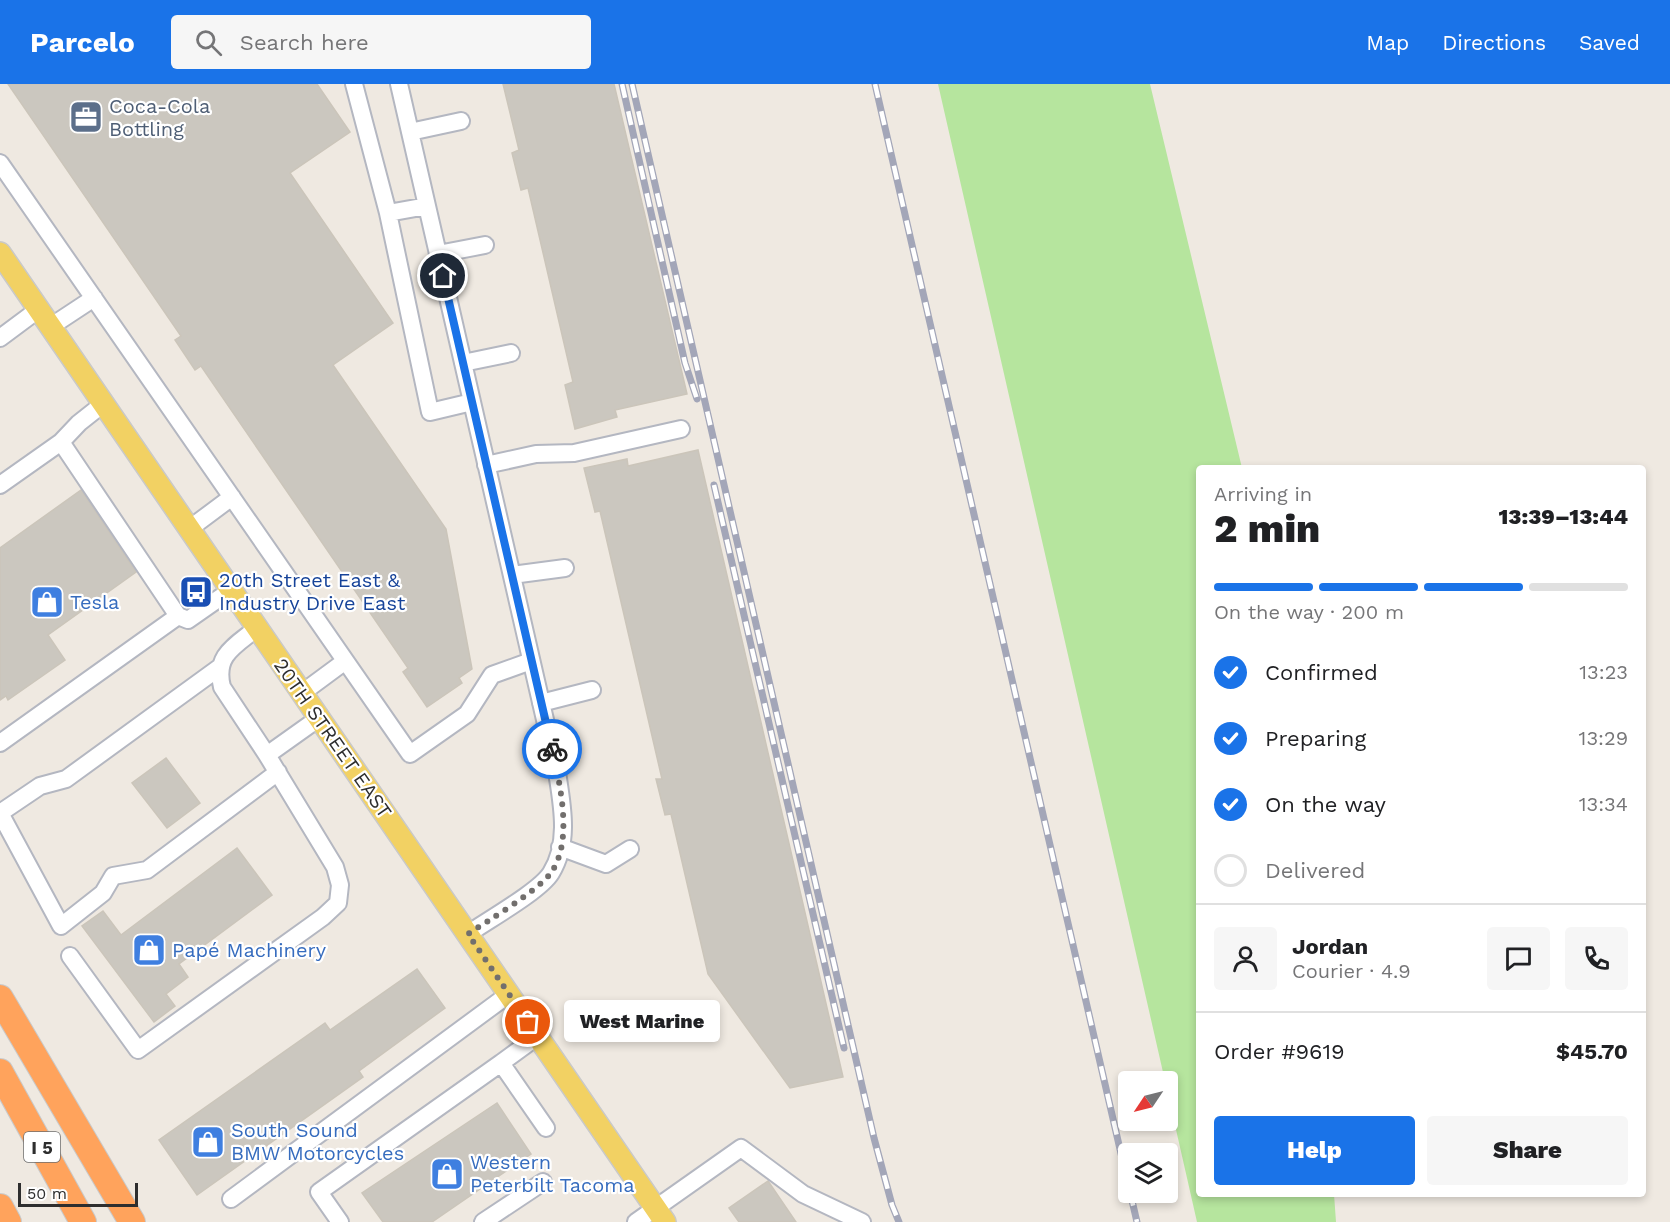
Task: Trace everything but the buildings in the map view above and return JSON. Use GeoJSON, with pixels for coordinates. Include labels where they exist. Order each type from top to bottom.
{"type":"FeatureCollection","features":[{"type":"Feature","properties":{"kind":"highway"},"geometry":{"type":"LineString","coordinates":[[0,998],[132,1222]]}},
{"type":"Feature","properties":{"kind":"highway","name":"I 5"},"geometry":{"type":"LineString","coordinates":[[0,1072],[83,1222]]}},
{"type":"Feature","properties":{"kind":"highway"},"geometry":{"type":"LineString","coordinates":[[0,1207],[9,1222]]}},
{"type":"Feature","properties":{"kind":"main road","name":"20TH STREET EAST"},"geometry":{"type":"LineString","coordinates":[[0,254],[661,1216]]}},
{"type":"Feature","properties":{"kind":"street"},"geometry":{"type":"LineString","coordinates":[[354,84],[388,213],[430,412],[472,402]]}},
{"type":"Feature","properties":{"kind":"street"},"geometry":{"type":"LineString","coordinates":[[399,84],[557,772],[564,815],[564,830],[560,847],[550,874],[468,934]]}},
{"type":"Feature","properties":{"kind":"street"},"geometry":{"type":"LineString","coordinates":[[410,132],[461,121]]}},
{"type":"Feature","properties":{"kind":"street"},"geometry":{"type":"LineString","coordinates":[[0,163],[410,754],[467,714],[492,675],[531,661]]}},
{"type":"Feature","properties":{"kind":"street"},"geometry":{"type":"LineString","coordinates":[[388,213],[427,206]]}},
{"type":"Feature","properties":{"kind":"street"},"geometry":{"type":"LineString","coordinates":[[438,254],[485,245]]}},
{"type":"Feature","properties":{"kind":"street"},"geometry":{"type":"LineString","coordinates":[[50,327],[94,298]]}},
{"type":"Feature","properties":{"kind":"street"},"geometry":{"type":"LineString","coordinates":[[0,338],[39,309]]}},
{"type":"Feature","properties":{"kind":"street"},"geometry":{"type":"LineString","coordinates":[[463,363],[511,353]]}},
{"type":"Feature","properties":{"kind":"street"},"geometry":{"type":"LineString","coordinates":[[0,485],[61,442],[79,423],[103,404]]}},
{"type":"Feature","properties":{"kind":"street"},"geometry":{"type":"LineString","coordinates":[[486,465],[536,454],[574,453],[681,429]]}},
{"type":"Feature","properties":{"kind":"street"},"geometry":{"type":"LineString","coordinates":[[61,442],[178,616],[188,620],[231,590]]}},
{"type":"Feature","properties":{"kind":"street"},"geometry":{"type":"LineString","coordinates":[[189,529],[232,497]]}},
{"type":"Feature","properties":{"kind":"street"},"geometry":{"type":"LineString","coordinates":[[512,575],[565,568]]}},
{"type":"Feature","properties":{"kind":"street"},"geometry":{"type":"LineString","coordinates":[[0,743],[178,616]]}},
{"type":"Feature","properties":{"kind":"street"},"geometry":{"type":"LineString","coordinates":[[258,628],[226,654],[220,667],[66,779],[40,786],[0,813],[61,926],[103,894],[113,876],[147,870],[278,772]]}},
{"type":"Feature","properties":{"kind":"street"},"geometry":{"type":"LineString","coordinates":[[302,693],[344,662]]}},
{"type":"Feature","properties":{"kind":"street"},"geometry":{"type":"LineString","coordinates":[[70,956],[138,1050],[322,917],[338,903],[340,885],[335,867],[278,772],[222,687],[220,667]]}},
{"type":"Feature","properties":{"kind":"street"},"geometry":{"type":"LineString","coordinates":[[541,702],[592,690]]}},
{"type":"Feature","properties":{"kind":"street"},"geometry":{"type":"LineString","coordinates":[[267,755],[319,717]]}},
{"type":"Feature","properties":{"kind":"street"},"geometry":{"type":"LineString","coordinates":[[560,847],[606,864],[630,849]]}},
{"type":"Feature","properties":{"kind":"street"},"geometry":{"type":"LineString","coordinates":[[231,1199],[509,994]]}},
{"type":"Feature","properties":{"kind":"street"},"geometry":{"type":"LineString","coordinates":[[340,1222],[319,1192],[538,1036]]}},
{"type":"Feature","properties":{"kind":"street"},"geometry":{"type":"LineString","coordinates":[[501,1063],[546,1128]]}},
{"type":"Feature","properties":{"kind":"street"},"geometry":{"type":"LineString","coordinates":[[636,1222],[661,1216],[741,1148],[803,1194],[862,1222]]}},
{"type":"Feature","properties":{"kind":"street"},"geometry":{"type":"LineString","coordinates":[[483,1222],[543,1182]]}},
{"type":"Feature","properties":{"kind":"green space"},"geometry":{"type":"Polygon","coordinates":[[[938,84],[1150,84],[1241,465],[1196,465],[1196,1197],[1334,1197],[1336,1222],[1197,1222],[1176,1131],[1178,1071],[1163,1071],[938,84]]]}},
{"type":"Feature","properties":{"kind":"railway"},"geometry":{"type":"LineString","coordinates":[[622,84],[685,363],[697,399]]}},
{"type":"Feature","properties":{"kind":"railway"},"geometry":{"type":"LineString","coordinates":[[632,84],[874,1138],[892,1205],[899,1222]]}},
{"type":"Feature","properties":{"kind":"railway"},"geometry":{"type":"LineString","coordinates":[[875,84],[1119,1143]]}},
{"type":"Feature","properties":{"kind":"railway"},"geometry":{"type":"LineString","coordinates":[[714,485],[844,1048]]}},
{"type":"Feature","properties":{"kind":"railway"},"geometry":{"type":"LineString","coordinates":[[1133,1203],[1137,1222]]}},
{"type":"Feature","properties":{"kind":"way so far"},"geometry":{"type":"LineString","coordinates":[[528,1022],[468,934],[543,881],[550,874],[555,863],[564,830],[564,815],[552,749]]}},
{"type":"Feature","properties":{"kind":"place","name":"Coca-Cola Bottling"},"geometry":{"type":"Point","coordinates":[86,117]}},
{"type":"Feature","properties":{"kind":"place","name":"20th Street East & Industry Drive East"},"geometry":{"type":"Point","coordinates":[196,592]}},
{"type":"Feature","properties":{"kind":"place","name":"Tesla"},"geometry":{"type":"Point","coordinates":[47,602]}},
{"type":"Feature","properties":{"kind":"place","name":"Papé Machinery"},"geometry":{"type":"Point","coordinates":[149,950]}},
{"type":"Feature","properties":{"kind":"place","name":"West Marine"},"geometry":{"type":"Point","coordinates":[528,1022]}},
{"type":"Feature","properties":{"kind":"place","name":"South Sound BMW Motorcycles"},"geometry":{"type":"Point","coordinates":[208,1142]}},
{"type":"Feature","properties":{"kind":"place","name":"Western Peterbilt Tacoma"},"geometry":{"type":"Point","coordinates":[447,1174]}},
{"type":"Feature","properties":{"kind":"route"},"geometry":{"type":"LineString","coordinates":[[443,276],[552,749]]}}]}
